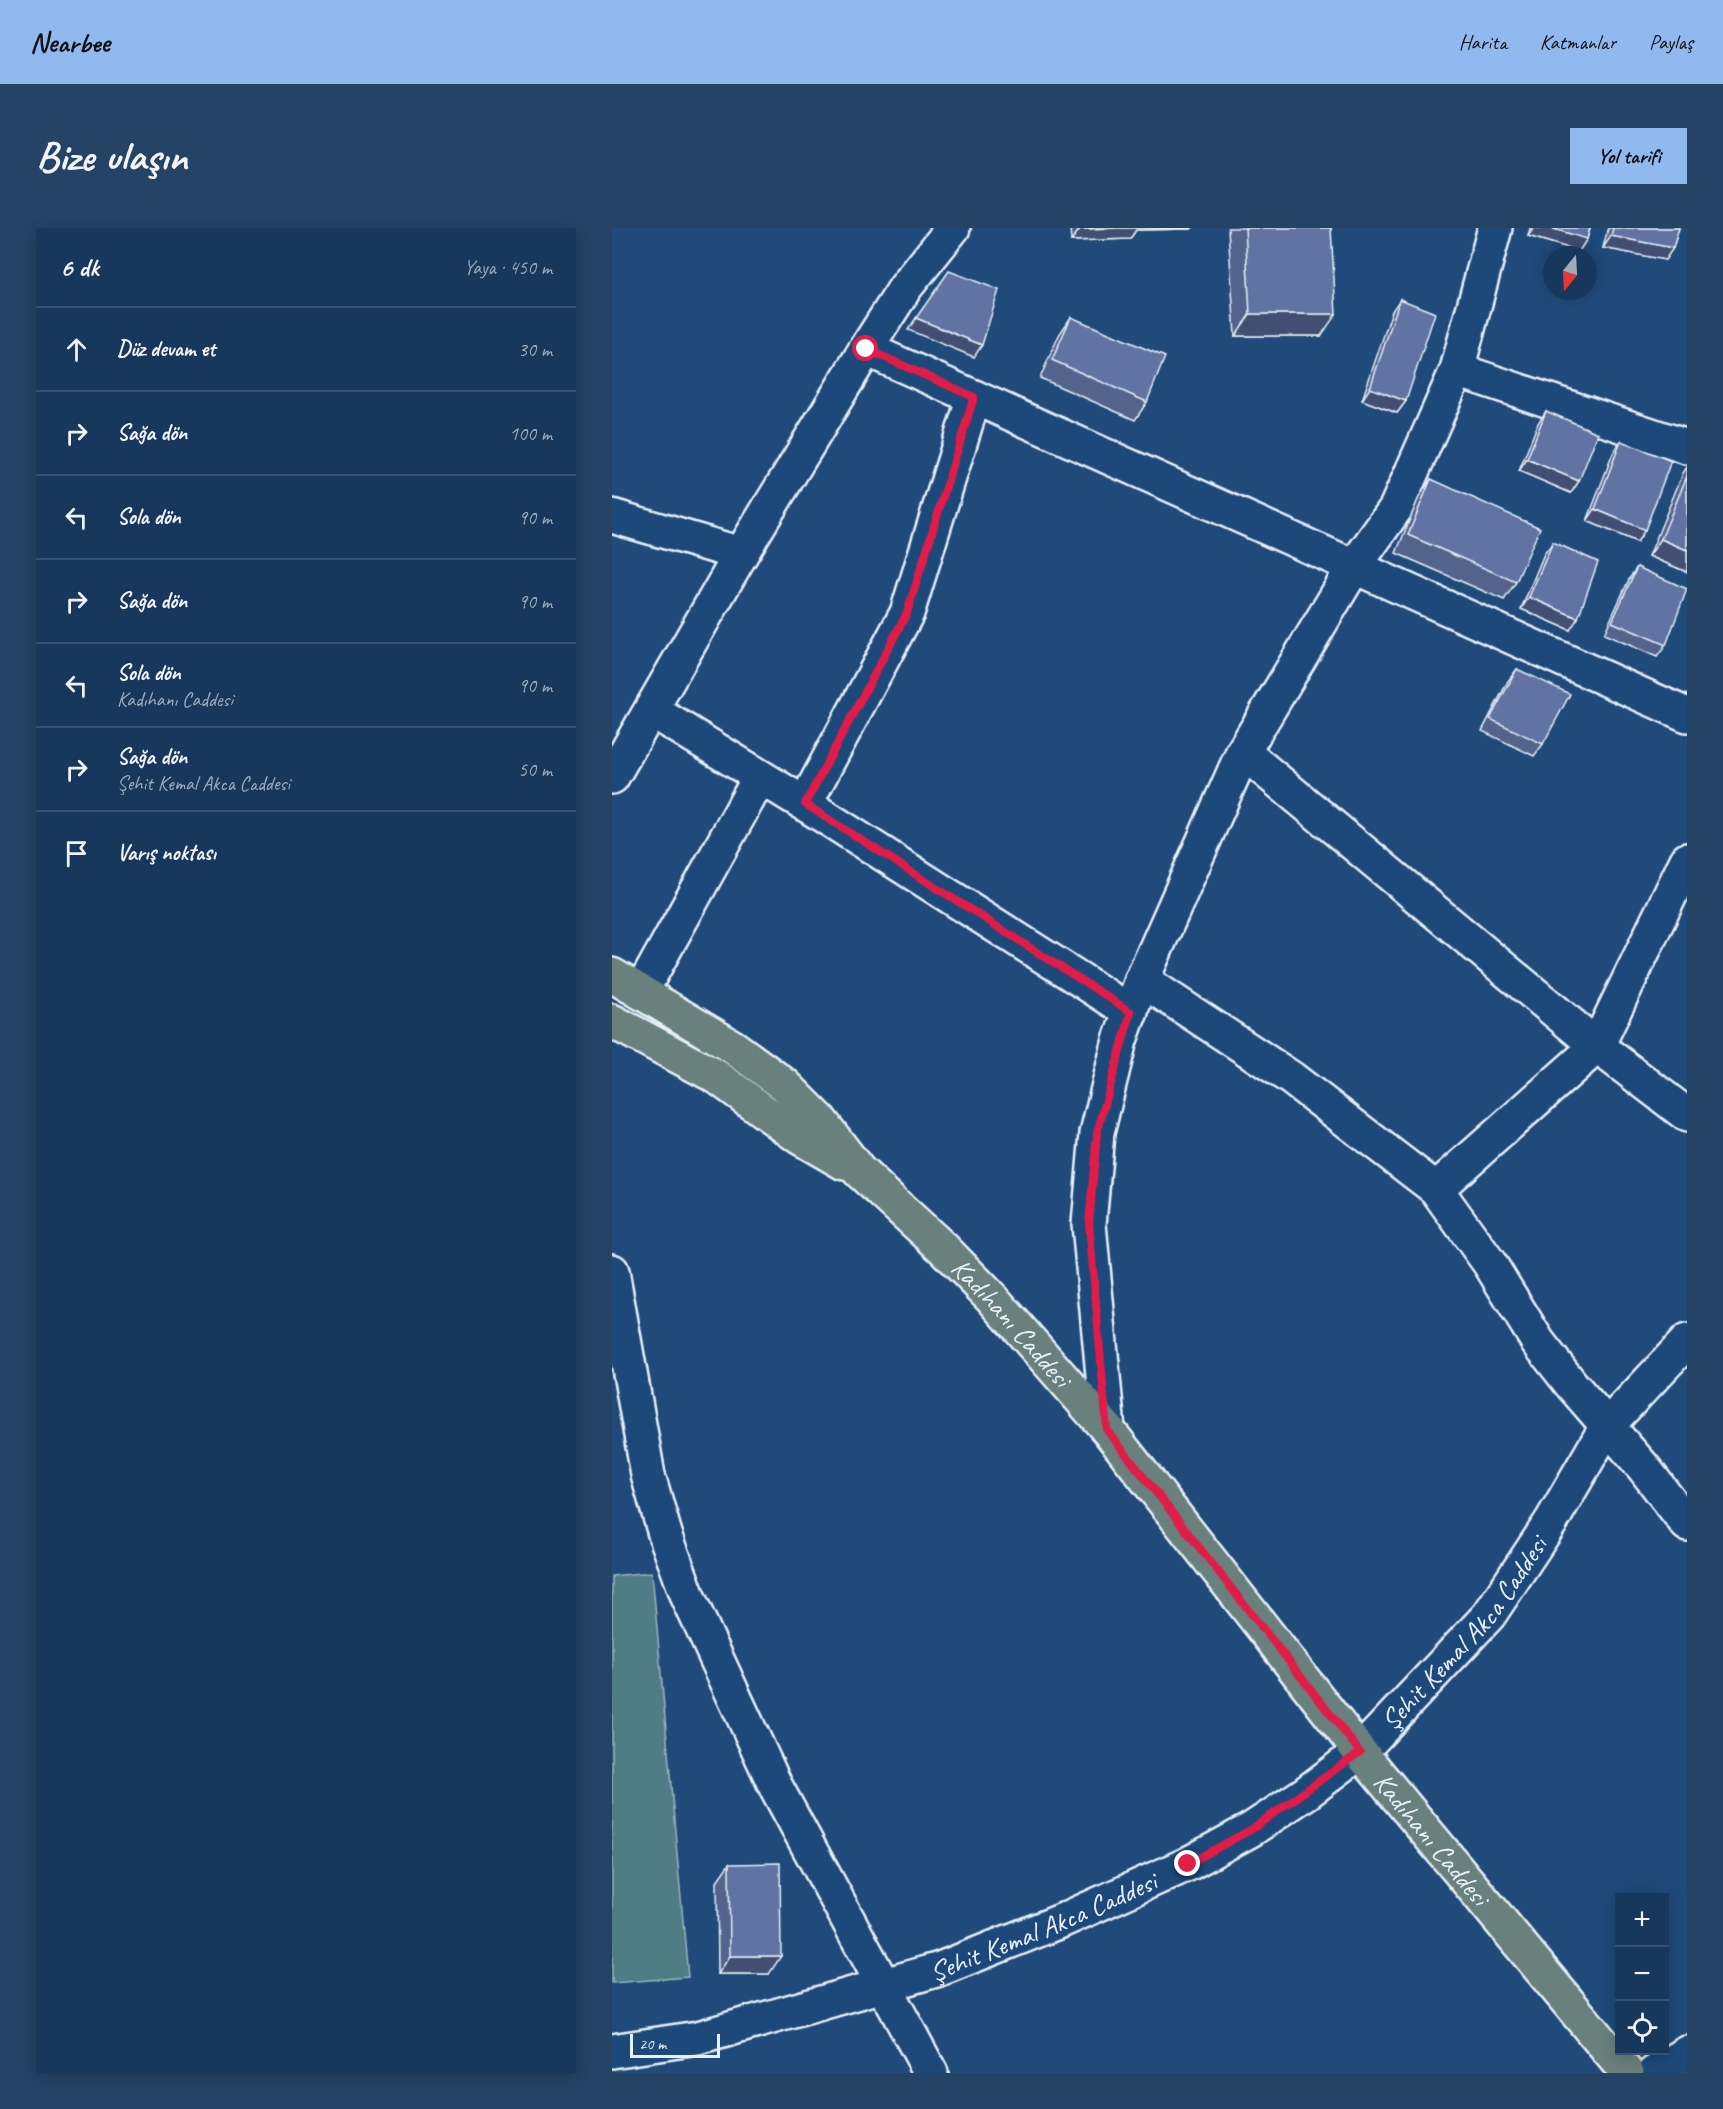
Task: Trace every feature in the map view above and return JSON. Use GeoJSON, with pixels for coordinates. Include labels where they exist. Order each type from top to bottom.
{"type":"FeatureCollection","features":[{"type":"Feature","properties":{"kind":"main road"},"geometry":{"type":"LineString","coordinates":[[612,975],[734,1047],[785,1085],[820,1120],[859,1171]]}},
{"type":"Feature","properties":{"kind":"main road"},"geometry":{"type":"LineString","coordinates":[[612,1022],[717,1077],[799,1137],[859,1171]]}},
{"type":"Feature","properties":{"kind":"main road","name":"Kadıhanı Caddesi"},"geometry":{"type":"LineString","coordinates":[[859,1171],[944,1249],[993,1299],[1107,1430],[1360,1752],[1627,2073]]}},
{"type":"Feature","properties":{"kind":"street"},"geometry":{"type":"LineString","coordinates":[[612,777],[741,554],[866,349],[905,288],[953,228]]}},
{"type":"Feature","properties":{"kind":"street"},"geometry":{"type":"LineString","coordinates":[[1107,1430],[1089,1224],[1097,1133],[1131,1012],[1142,980],[1243,752],[1354,567],[1396,507],[1457,370],[1495,228]]}},
{"type":"Feature","properties":{"kind":"street"},"geometry":{"type":"LineString","coordinates":[[866,349],[1354,567],[1685,707]]}},
{"type":"Feature","properties":{"kind":"street"},"geometry":{"type":"LineString","coordinates":[[1457,370],[1687,447]]}},
{"type":"Feature","properties":{"kind":"street"},"geometry":{"type":"LineString","coordinates":[[805,804],[907,613],[974,397]]}},
{"type":"Feature","properties":{"kind":"street"},"geometry":{"type":"LineString","coordinates":[[612,516],[741,554]]}},
{"type":"Feature","properties":{"kind":"street"},"geometry":{"type":"LineString","coordinates":[[651,711],[805,804],[1131,1012]]}},
{"type":"Feature","properties":{"kind":"street"},"geometry":{"type":"LineString","coordinates":[[1243,752],[1597,1046],[1687,1115]]}},
{"type":"Feature","properties":{"kind":"street"},"geometry":{"type":"LineString","coordinates":[[641,992],[760,777]]}},
{"type":"Feature","properties":{"kind":"street"},"geometry":{"type":"LineString","coordinates":[[1436,1189],[1597,1046],[1687,860]]}},
{"type":"Feature","properties":{"kind":"street"},"geometry":{"type":"LineString","coordinates":[[1142,980],[1291,1078],[1436,1189],[1490,1264],[1538,1342],[1644,1467],[1687,1524]]}},
{"type":"Feature","properties":{"kind":"street"},"geometry":{"type":"LineString","coordinates":[[612,1271],[648,1475],[665,1534],[688,1597],[775,1785],[931,2073]]}},
{"type":"Feature","properties":{"kind":"street","name":"Şehit Kemal Akca Caddesi"},"geometry":{"type":"LineString","coordinates":[[612,2051],[698,2038],[940,1969],[997,1947],[1188,1864],[1252,1829],[1360,1752],[1489,1615],[1551,1522],[1607,1426],[1687,1341]]}},
{"type":"Feature","properties":{"kind":"street"},"geometry":{"type":"LineString","coordinates":[[1654,2073],[1687,2053]]}},
{"type":"Feature","properties":{"kind":"green space"},"geometry":{"type":"Polygon","coordinates":[[[652,1572],[688,1977],[612,1983],[612,1576],[652,1572]]]}},
{"type":"Feature","properties":{"kind":"building"},"geometry":{"type":"Polygon","coordinates":[[[1245,228],[1331,228],[1336,314],[1250,314],[1245,228]]]}},
{"type":"Feature","properties":{"kind":"building"},"geometry":{"type":"Polygon","coordinates":[[[1551,228],[1590,228],[1587,239],[1551,228]]]}},
{"type":"Feature","properties":{"kind":"building"},"geometry":{"type":"Polygon","coordinates":[[[1613,228],[1679,228],[1673,248],[1611,236],[1613,228]]]}},
{"type":"Feature","properties":{"kind":"building"},"geometry":{"type":"Polygon","coordinates":[[[949,271],[999,290],[982,345],[916,318],[949,271]]]}},
{"type":"Feature","properties":{"kind":"building"},"geometry":{"type":"Polygon","coordinates":[[[1400,299],[1435,313],[1406,401],[1370,388],[1400,299]]]}},
{"type":"Feature","properties":{"kind":"building"},"geometry":{"type":"Polygon","coordinates":[[[1071,317],[1165,357],[1147,402],[1052,360],[1071,317]]]}},
{"type":"Feature","properties":{"kind":"building"},"geometry":{"type":"Polygon","coordinates":[[[1546,411],[1598,433],[1579,481],[1527,459],[1546,411]]]}},
{"type":"Feature","properties":{"kind":"building"},"geometry":{"type":"Polygon","coordinates":[[[1621,441],[1671,461],[1645,530],[1595,509],[1621,441]]]}},
{"type":"Feature","properties":{"kind":"building"},"geometry":{"type":"Polygon","coordinates":[[[1687,476],[1687,550],[1661,539],[1687,476]]]}},
{"type":"Feature","properties":{"kind":"building"},"geometry":{"type":"Polygon","coordinates":[[[1431,479],[1540,528],[1516,582],[1408,535],[1431,479]]]}},
{"type":"Feature","properties":{"kind":"building"},"geometry":{"type":"Polygon","coordinates":[[[1553,542],[1598,562],[1578,618],[1529,597],[1553,542]]]}},
{"type":"Feature","properties":{"kind":"building"},"geometry":{"type":"Polygon","coordinates":[[[1637,567],[1687,589],[1666,645],[1612,622],[1637,567]]]}},
{"type":"Feature","properties":{"kind":"building"},"geometry":{"type":"Polygon","coordinates":[[[1517,669],[1570,694],[1543,744],[1490,719],[1517,669]]]}},
{"type":"Feature","properties":{"kind":"building"},"geometry":{"type":"Polygon","coordinates":[[[780,1863],[781,1956],[730,1956],[729,1864],[780,1863]]]}},
{"type":"Feature","properties":{"kind":"route"},"geometry":{"type":"LineString","coordinates":[[866,349],[974,397],[907,613],[805,804],[1131,1012],[1120,1040],[1097,1133],[1089,1224],[1107,1430],[1360,1752],[1306,1793],[1252,1829],[1188,1864]]}}]}
